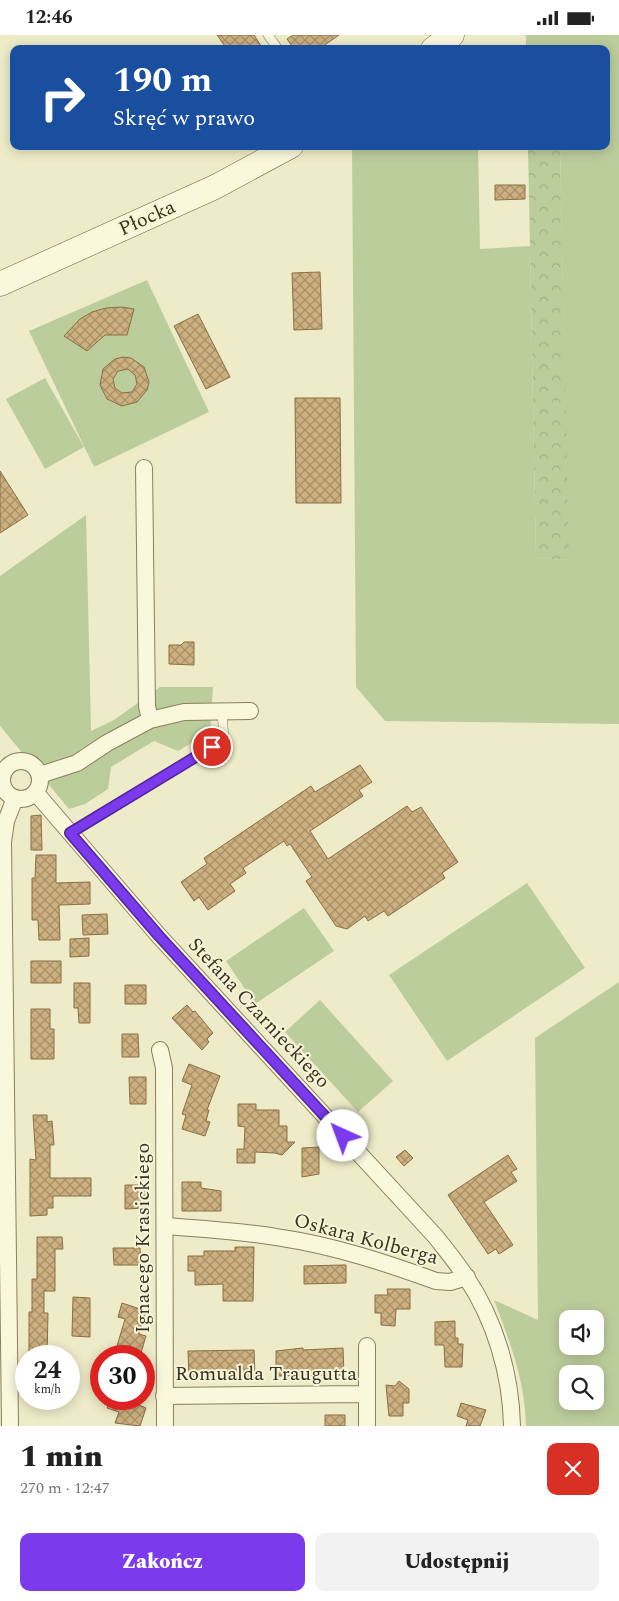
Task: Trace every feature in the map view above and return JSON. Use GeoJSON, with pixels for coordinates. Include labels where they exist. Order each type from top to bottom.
{"type":"FeatureCollection","features":[{"type":"Feature","properties":{"kind":"main road"},"geometry":{"type":"LineString","coordinates":[[438,45],[452,35]]}},
{"type":"Feature","properties":{"kind":"main road","name":"Płocka"},"geometry":{"type":"LineString","coordinates":[[0,284],[215,187],[284,150]]}},
{"type":"Feature","properties":{"kind":"street"},"geometry":{"type":"LineString","coordinates":[[144,468],[147,706],[150,720]]}},
{"type":"Feature","properties":{"kind":"street"},"geometry":{"type":"LineString","coordinates":[[40,775],[76,763],[107,743],[150,720],[184,712],[250,711]]}},
{"type":"Feature","properties":{"kind":"street"},"geometry":{"type":"LineString","coordinates":[[15,761],[27,762],[33,765],[40,775],[36,793],[25,799],[15,798],[7,793],[2,782],[4,763],[15,761]]}},
{"type":"Feature","properties":{"kind":"street","name":"Stefana Czarnieckiego"},"geometry":{"type":"LineString","coordinates":[[36,793],[159,936],[436,1237],[467,1277],[488,1320],[502,1359],[511,1400],[512,1426]]}},
{"type":"Feature","properties":{"kind":"street"},"geometry":{"type":"LineString","coordinates":[[6,1421],[3,842],[6,821],[15,798]]}},
{"type":"Feature","properties":{"kind":"street","name":"Ignacego Krasickiego"},"geometry":{"type":"LineString","coordinates":[[160,1050],[164,1068],[165,1426]]}},
{"type":"Feature","properties":{"kind":"street","name":"Oskara Kolberga"},"geometry":{"type":"LineString","coordinates":[[165,1226],[225,1230],[283,1238],[341,1250],[436,1281],[450,1282],[467,1277]]}},
{"type":"Feature","properties":{"kind":"street"},"geometry":{"type":"LineString","coordinates":[[367,1346],[367,1426]]}},
{"type":"Feature","properties":{"kind":"street","name":"Romualda Traugutta"},"geometry":{"type":"LineString","coordinates":[[164,1396],[367,1394]]}},
{"type":"Feature","properties":{"kind":"lane"},"geometry":{"type":"LineString","coordinates":[[70,833],[224,739],[222,711]]}},
{"type":"Feature","properties":{"kind":"green space"},"geometry":{"type":"Polygon","coordinates":[[[526,35],[619,35],[619,724],[385,721],[356,687],[352,150],[478,150],[480,249],[530,246],[536,558],[568,560],[560,150],[610,150],[610,45],[526,45],[526,35]]]}},
{"type":"Feature","properties":{"kind":"green space"},"geometry":{"type":"Polygon","coordinates":[[[528,150],[560,150],[569,560],[536,558],[528,150]]]}},
{"type":"Feature","properties":{"kind":"green space"},"geometry":{"type":"Polygon","coordinates":[[[147,280],[209,412],[94,467],[29,331],[147,280]]]}},
{"type":"Feature","properties":{"kind":"green space"},"geometry":{"type":"Polygon","coordinates":[[[45,378],[84,447],[45,469],[6,399],[45,378]]]}},
{"type":"Feature","properties":{"kind":"green space"},"geometry":{"type":"Polygon","coordinates":[[[86,515],[91,731],[114,720],[160,687],[213,687],[210,732],[178,751],[154,741],[111,767],[108,789],[85,804],[69,809],[0,726],[0,576],[86,515]]]}},
{"type":"Feature","properties":{"kind":"green space"},"geometry":{"type":"Polygon","coordinates":[[[527,883],[585,968],[447,1061],[389,975],[527,883]]]}},
{"type":"Feature","properties":{"kind":"green space"},"geometry":{"type":"Polygon","coordinates":[[[304,908],[334,951],[255,1004],[226,961],[304,908]]]}},
{"type":"Feature","properties":{"kind":"green space"},"geometry":{"type":"Polygon","coordinates":[[[619,982],[619,1426],[526,1426],[520,1377],[494,1300],[538,1320],[535,1038],[619,982]]]}},
{"type":"Feature","properties":{"kind":"green space"},"geometry":{"type":"Polygon","coordinates":[[[320,1000],[393,1081],[358,1112],[285,1032],[320,1000]]]}},
{"type":"Feature","properties":{"kind":"building"},"geometry":{"type":"Polygon","coordinates":[[[217,35],[254,35],[260,45],[224,45],[217,35]]]}},
{"type":"Feature","properties":{"kind":"building"},"geometry":{"type":"Polygon","coordinates":[[[293,35],[339,35],[325,45],[291,45],[287,39],[293,35]]]}},
{"type":"Feature","properties":{"kind":"building"},"geometry":{"type":"Polygon","coordinates":[[[495,185],[525,185],[525,199],[495,200],[495,185]]]}},
{"type":"Feature","properties":{"kind":"building"},"geometry":{"type":"Polygon","coordinates":[[[320,272],[322,329],[294,330],[292,273],[320,272]]]}},
{"type":"Feature","properties":{"kind":"building"},"geometry":{"type":"Polygon","coordinates":[[[122,307],[134,309],[127,335],[105,335],[87,351],[64,336],[80,319],[92,312],[106,308],[122,307]]]}},
{"type":"Feature","properties":{"kind":"building"},"geometry":{"type":"Polygon","coordinates":[[[198,314],[230,377],[206,389],[174,326],[198,314]]]}},
{"type":"Feature","properties":{"kind":"building"},"geometry":{"type":"Polygon","coordinates":[[[131,358],[144,367],[149,382],[147,390],[137,402],[122,406],[107,399],[100,385],[103,369],[115,359],[131,358]],[[128,369],[118,371],[113,379],[115,388],[122,393],[132,392],[137,384],[135,375],[128,369]]]}},
{"type":"Feature","properties":{"kind":"building"},"geometry":{"type":"Polygon","coordinates":[[[295,398],[340,398],[341,503],[296,503],[295,398]]]}},
{"type":"Feature","properties":{"kind":"building"},"geometry":{"type":"Polygon","coordinates":[[[0,471],[28,515],[0,533],[0,471]]]}},
{"type":"Feature","properties":{"kind":"building"},"geometry":{"type":"Polygon","coordinates":[[[184,642],[194,642],[194,665],[169,664],[169,645],[181,645],[184,642]]]}},
{"type":"Feature","properties":{"kind":"building"},"geometry":{"type":"Polygon","coordinates":[[[360,765],[372,782],[359,790],[363,796],[310,831],[328,859],[407,806],[412,812],[421,807],[458,862],[442,873],[445,878],[388,916],[384,911],[368,921],[365,916],[347,929],[336,926],[306,881],[312,877],[290,844],[287,846],[284,841],[243,868],[246,873],[230,884],[235,891],[208,910],[199,897],[194,901],[181,882],[207,864],[204,858],[311,786],[315,792],[360,765]]]}},
{"type":"Feature","properties":{"kind":"building"},"geometry":{"type":"Polygon","coordinates":[[[41,815],[42,850],[31,850],[31,816],[41,815]]]}},
{"type":"Feature","properties":{"kind":"building"},"geometry":{"type":"Polygon","coordinates":[[[36,855],[56,855],[56,883],[90,882],[90,904],[59,905],[60,940],[39,940],[38,920],[32,920],[32,878],[35,878],[36,855]]]}},
{"type":"Feature","properties":{"kind":"building"},"geometry":{"type":"Polygon","coordinates":[[[107,914],[108,934],[83,935],[82,915],[107,914]]]}},
{"type":"Feature","properties":{"kind":"building"},"geometry":{"type":"Polygon","coordinates":[[[89,938],[89,956],[70,957],[70,939],[89,938]]]}},
{"type":"Feature","properties":{"kind":"building"},"geometry":{"type":"Polygon","coordinates":[[[31,961],[61,961],[61,983],[31,983],[31,961]]]}},
{"type":"Feature","properties":{"kind":"building"},"geometry":{"type":"Polygon","coordinates":[[[74,983],[90,983],[90,1023],[79,1023],[78,1008],[74,1008],[74,983]]]}},
{"type":"Feature","properties":{"kind":"building"},"geometry":{"type":"Polygon","coordinates":[[[125,985],[146,985],[146,1004],[125,1004],[125,985]]]}},
{"type":"Feature","properties":{"kind":"building"},"geometry":{"type":"Polygon","coordinates":[[[187,1005],[193,1012],[195,1011],[213,1033],[207,1039],[209,1042],[202,1050],[172,1018],[187,1005]]]}},
{"type":"Feature","properties":{"kind":"building"},"geometry":{"type":"Polygon","coordinates":[[[31,1009],[50,1009],[50,1029],[54,1029],[54,1059],[31,1059],[31,1009]]]}},
{"type":"Feature","properties":{"kind":"building"},"geometry":{"type":"Polygon","coordinates":[[[122,1034],[138,1034],[139,1057],[122,1057],[122,1034]]]}},
{"type":"Feature","properties":{"kind":"building"},"geometry":{"type":"Polygon","coordinates":[[[189,1064],[220,1076],[207,1110],[209,1110],[206,1121],[210,1122],[205,1136],[182,1129],[186,1115],[182,1114],[192,1085],[182,1081],[189,1064]]]}},
{"type":"Feature","properties":{"kind":"building"},"geometry":{"type":"Polygon","coordinates":[[[129,1077],[146,1077],[146,1104],[130,1104],[129,1077]]]}},
{"type":"Feature","properties":{"kind":"building"},"geometry":{"type":"Polygon","coordinates":[[[238,1104],[256,1104],[256,1110],[279,1110],[279,1126],[287,1126],[287,1142],[295,1142],[282,1155],[255,1152],[255,1163],[237,1163],[237,1149],[244,1149],[245,1127],[238,1126],[238,1104]]]}},
{"type":"Feature","properties":{"kind":"building"},"geometry":{"type":"Polygon","coordinates":[[[33,1115],[47,1115],[47,1122],[52,1121],[54,1145],[50,1145],[50,1178],[91,1178],[91,1196],[53,1196],[53,1208],[47,1208],[47,1215],[30,1216],[30,1159],[36,1160],[33,1115]]]}},
{"type":"Feature","properties":{"kind":"building"},"geometry":{"type":"Polygon","coordinates":[[[319,1147],[319,1174],[302,1177],[302,1148],[319,1147]]]}},
{"type":"Feature","properties":{"kind":"building"},"geometry":{"type":"Polygon","coordinates":[[[405,1150],[413,1158],[404,1166],[396,1157],[405,1150]]]}},
{"type":"Feature","properties":{"kind":"building"},"geometry":{"type":"Polygon","coordinates":[[[508,1155],[517,1169],[511,1172],[517,1181],[484,1202],[513,1245],[499,1254],[496,1249],[488,1254],[448,1195],[508,1155]]]}},
{"type":"Feature","properties":{"kind":"building"},"geometry":{"type":"Polygon","coordinates":[[[182,1182],[201,1182],[201,1188],[221,1191],[221,1211],[182,1211],[182,1182]]]}},
{"type":"Feature","properties":{"kind":"building"},"geometry":{"type":"Polygon","coordinates":[[[125,1185],[138,1185],[138,1189],[146,1189],[147,1208],[125,1209],[125,1185]]]}},
{"type":"Feature","properties":{"kind":"building"},"geometry":{"type":"Polygon","coordinates":[[[37,1237],[62,1237],[63,1249],[55,1249],[55,1291],[44,1291],[44,1313],[48,1313],[47,1345],[29,1345],[32,1279],[37,1279],[37,1237]]]}},
{"type":"Feature","properties":{"kind":"building"},"geometry":{"type":"Polygon","coordinates":[[[235,1247],[254,1247],[253,1301],[223,1301],[223,1284],[195,1285],[195,1271],[188,1271],[188,1256],[204,1256],[204,1251],[235,1251],[235,1247]]]}},
{"type":"Feature","properties":{"kind":"building"},"geometry":{"type":"Polygon","coordinates":[[[113,1248],[140,1248],[141,1265],[114,1265],[113,1248]]]}},
{"type":"Feature","properties":{"kind":"building"},"geometry":{"type":"Polygon","coordinates":[[[346,1265],[346,1283],[304,1284],[304,1266],[346,1265]]]}},
{"type":"Feature","properties":{"kind":"building"},"geometry":{"type":"Polygon","coordinates":[[[387,1289],[410,1289],[410,1309],[396,1309],[395,1326],[381,1325],[381,1313],[375,1313],[375,1295],[388,1295],[387,1289]]]}},
{"type":"Feature","properties":{"kind":"building"},"geometry":{"type":"Polygon","coordinates":[[[73,1297],[90,1298],[90,1337],[72,1336],[73,1297]]]}},
{"type":"Feature","properties":{"kind":"building"},"geometry":{"type":"Polygon","coordinates":[[[122,1303],[146,1311],[139,1334],[146,1336],[143,1345],[117,1345],[125,1319],[118,1317],[122,1303]]]}},
{"type":"Feature","properties":{"kind":"building"},"geometry":{"type":"Polygon","coordinates":[[[455,1321],[455,1338],[458,1338],[458,1344],[463,1344],[462,1367],[445,1367],[444,1345],[435,1345],[435,1322],[455,1321]]]}},
{"type":"Feature","properties":{"kind":"building"},"geometry":{"type":"Polygon","coordinates":[[[303,1348],[303,1350],[343,1348],[344,1375],[276,1376],[276,1351],[303,1348]]]}},
{"type":"Feature","properties":{"kind":"building"},"geometry":{"type":"Polygon","coordinates":[[[254,1350],[255,1376],[189,1377],[188,1351],[254,1350]]]}},
{"type":"Feature","properties":{"kind":"building"},"geometry":{"type":"Polygon","coordinates":[[[399,1381],[409,1389],[409,1403],[403,1403],[403,1416],[389,1416],[386,1385],[395,1386],[399,1381]]]}},
{"type":"Feature","properties":{"kind":"building"},"geometry":{"type":"Polygon","coordinates":[[[461,1403],[486,1410],[480,1426],[466,1426],[468,1420],[457,1416],[461,1403]]]}},
{"type":"Feature","properties":{"kind":"building"},"geometry":{"type":"Polygon","coordinates":[[[113,1410],[145,1410],[140,1426],[115,1423],[119,1412],[113,1410]]]}},
{"type":"Feature","properties":{"kind":"building"},"geometry":{"type":"Polygon","coordinates":[[[325,1415],[345,1415],[345,1426],[325,1426],[325,1415]]]}},
{"type":"Feature","properties":{"kind":"route"},"geometry":{"type":"LineString","coordinates":[[212,747],[70,833],[159,936],[343,1136]]}}]}
